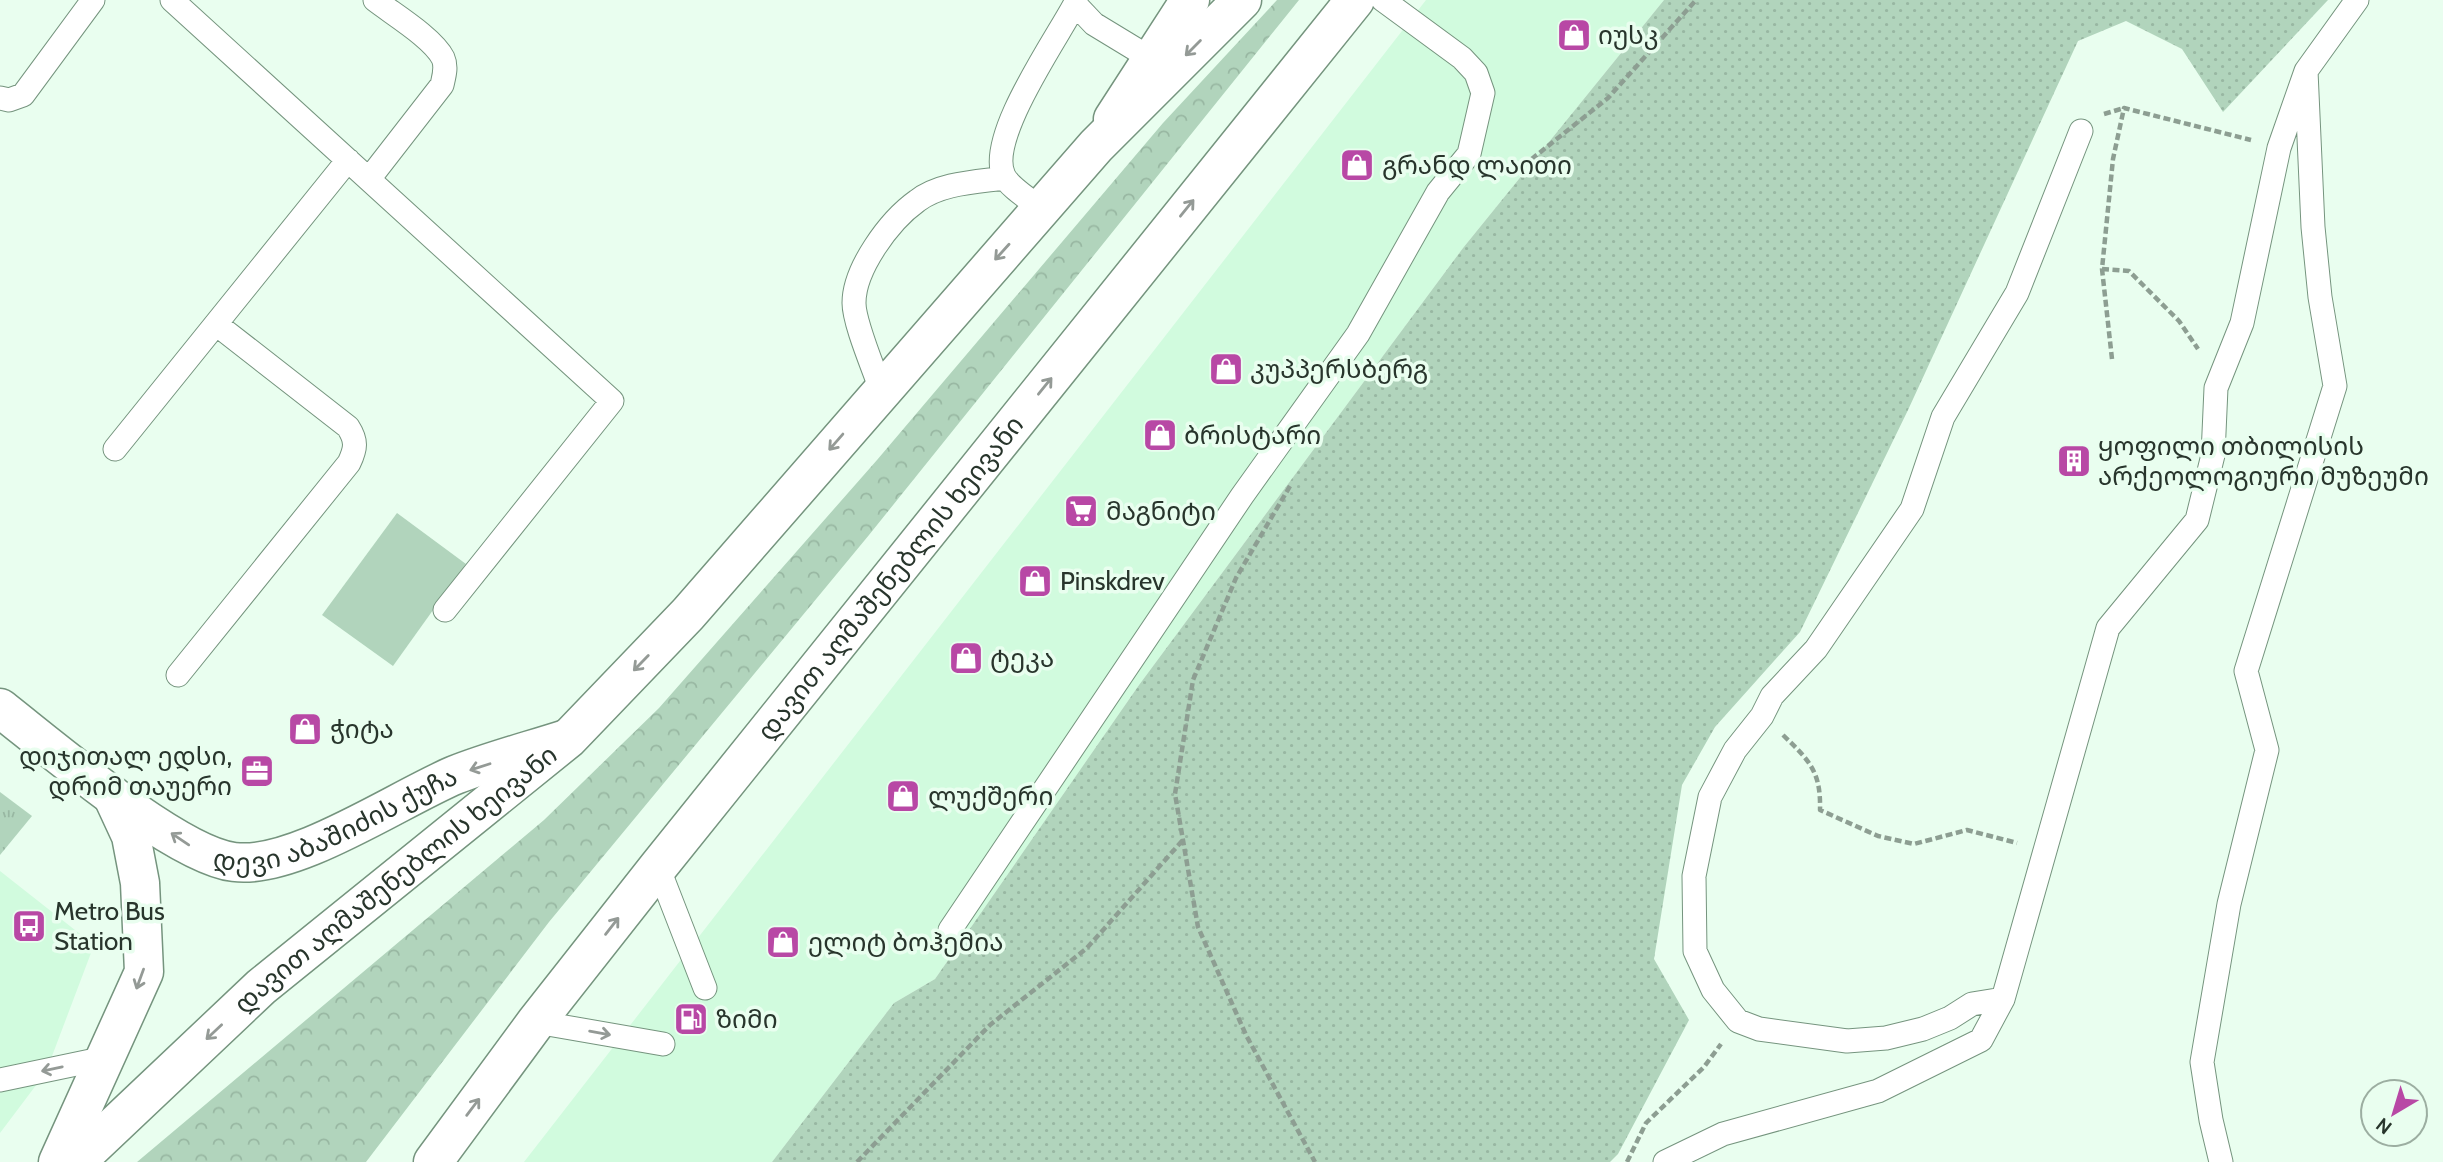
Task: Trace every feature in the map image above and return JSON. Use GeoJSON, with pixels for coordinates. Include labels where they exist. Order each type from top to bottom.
{"type":"FeatureCollection","features":[{"type":"Feature","properties":{"kind":"main road","name":"დავით აღმაშენებლის ხეივანი"},"geometry":{"type":"LineString","coordinates":[[1096,146],[1150,58],[1190,0]]}},
{"type":"Feature","properties":{"kind":"main road","name":"დავით აღმაშენებლის ხეივანი"},"geometry":{"type":"LineString","coordinates":[[76,1162],[261,987],[568,739],[688,614],[1096,146],[1242,0]]}},
{"type":"Feature","properties":{"kind":"main road","name":"დავით აღმაშენებლის ხეივანი"},"geometry":{"type":"LineString","coordinates":[[433,1162],[536,1022],[658,867],[1355,0]]}},
{"type":"Feature","properties":{"kind":"main road","name":"დევი აბაშიძის ქუჩა"},"geometry":{"type":"LineString","coordinates":[[0,708],[112,795],[200,853],[235,863],[274,859],[351,828],[455,775],[568,739]]}},
{"type":"Feature","properties":{"kind":"main road","name":"დევი აბაშიძის ქუჩა"},"geometry":{"type":"LineString","coordinates":[[58,1162],[144,972],[140,883],[131,836],[112,795]]}},
{"type":"Feature","properties":{"kind":"lane"},"geometry":{"type":"LineString","coordinates":[[0,98],[9,100],[23,95],[93,0]]}},
{"type":"Feature","properties":{"kind":"lane"},"geometry":{"type":"LineString","coordinates":[[172,0],[612,401],[445,610]]}},
{"type":"Feature","properties":{"kind":"lane"},"geometry":{"type":"LineString","coordinates":[[369,179],[442,85],[445,71],[444,60],[436,48],[375,0]]}},
{"type":"Feature","properties":{"kind":"lane"},"geometry":{"type":"LineString","coordinates":[[950,930],[1242,496],[1358,334],[1438,192],[1469,154],[1483,93],[1476,73],[1462,58],[1383,0]]}},
{"type":"Feature","properties":{"kind":"lane"},"geometry":{"type":"LineString","coordinates":[[1664,1162],[1723,1134],[1878,1091],[1981,1040],[2003,999],[2108,628],[2197,520],[2213,455],[2216,388],[2242,323],[2279,148],[2306,71],[2357,0]]}},
{"type":"Feature","properties":{"kind":"lane"},"geometry":{"type":"LineString","coordinates":[[1041,209],[1004,178],[999,156],[1018,101],[1076,2],[1094,24],[1150,58]]}},
{"type":"Feature","properties":{"kind":"lane"},"geometry":{"type":"LineString","coordinates":[[2221,1162],[2210,1120],[2202,1062],[2229,904],[2267,750],[2246,671],[2335,386],[2314,239],[2306,71]]}},
{"type":"Feature","properties":{"kind":"lane"},"geometry":{"type":"LineString","coordinates":[[2003,999],[1972,1004],[1950,1018],[1923,1029],[1886,1038],[1847,1041],[1759,1029],[1738,1021],[1713,990],[1695,951],[1694,876],[1710,797],[1735,750],[1762,716],[1772,696],[1816,649],[1912,509],[1942,417],[2017,293],[2081,131]]}},
{"type":"Feature","properties":{"kind":"lane"},"geometry":{"type":"LineString","coordinates":[[115,449],[348,160]]}},
{"type":"Feature","properties":{"kind":"lane"},"geometry":{"type":"LineString","coordinates":[[881,390],[854,305],[857,275],[883,237],[917,200],[953,186],[1004,178]]}},
{"type":"Feature","properties":{"kind":"lane"},"geometry":{"type":"LineString","coordinates":[[178,675],[349,463],[356,449],[354,437],[348,427],[216,324]]}},
{"type":"Feature","properties":{"kind":"lane"},"geometry":{"type":"LineString","coordinates":[[658,867],[705,988]]}},
{"type":"Feature","properties":{"kind":"lane"},"geometry":{"type":"LineString","coordinates":[[536,1022],[663,1044]]}},
{"type":"Feature","properties":{"kind":"lane"},"geometry":{"type":"LineString","coordinates":[[0,1080],[105,1058]]}},
{"type":"Feature","properties":{"kind":"path"},"geometry":{"type":"LineString","coordinates":[[1469,154],[1513,174],[1608,98],[1696,0]]}},
{"type":"Feature","properties":{"kind":"path"},"geometry":{"type":"LineString","coordinates":[[2112,359],[2102,269],[2113,159],[2124,108],[2226,134]]}},
{"type":"Feature","properties":{"kind":"path"},"geometry":{"type":"LineString","coordinates":[[2102,269],[2129,271],[2179,321],[2204,359],[2216,388]]}},
{"type":"Feature","properties":{"kind":"path"},"geometry":{"type":"LineString","coordinates":[[1292,483],[1236,578],[1193,680],[1175,794],[1198,927],[1246,1035],[1315,1162]]}},
{"type":"Feature","properties":{"kind":"path"},"geometry":{"type":"LineString","coordinates":[[1762,716],[1808,759],[1820,785],[1820,810],[1840,821],[1878,836],[1914,844],[1967,830],[2028,846]]}},
{"type":"Feature","properties":{"kind":"path"},"geometry":{"type":"LineString","coordinates":[[857,1162],[990,1025],[1087,948],[1182,840]]}},
{"type":"Feature","properties":{"kind":"path"},"geometry":{"type":"LineString","coordinates":[[1627,1162],[1646,1123],[1704,1067],[1738,1021]]}},
{"type":"Feature","properties":{"kind":"shaded area"},"geometry":{"type":"Polygon","coordinates":[[[1426,0],[1664,0],[1463,248],[1139,685],[935,979],[894,1003],[772,1162],[524,1162],[1426,0]]]}},
{"type":"Feature","properties":{"kind":"shaded area"},"geometry":{"type":"Polygon","coordinates":[[[0,871],[94,945],[46,1072],[0,1133],[0,871]]]}},
{"type":"Feature","properties":{"kind":"green space"},"geometry":{"type":"Polygon","coordinates":[[[1277,0],[1299,0],[869,535],[549,922],[366,1162],[137,1162],[544,820],[659,708],[877,460],[1163,123],[1277,0]]]}},
{"type":"Feature","properties":{"kind":"green space"},"geometry":{"type":"Polygon","coordinates":[[[1664,0],[2328,0],[2223,112],[2182,49],[2126,21],[2078,41],[1908,410],[1800,632],[1715,727],[1682,785],[1654,959],[1689,1020],[1618,1154],[1610,1162],[772,1162],[894,1003],[935,979],[1139,685],[1463,248],[1664,0]]]}},
{"type":"Feature","properties":{"kind":"green space"},"geometry":{"type":"Polygon","coordinates":[[[397,513],[466,564],[393,666],[322,615],[397,513]]]}},
{"type":"Feature","properties":{"kind":"green space"},"geometry":{"type":"Polygon","coordinates":[[[0,792],[32,816],[0,855],[0,792]]]}},
{"type":"Feature","properties":{"kind":"place","name":"იუსკ"},"geometry":{"type":"Point","coordinates":[1574,35]}},
{"type":"Feature","properties":{"kind":"place","name":"გრანდ ლაითი"},"geometry":{"type":"Point","coordinates":[1357,165]}},
{"type":"Feature","properties":{"kind":"place","name":"კუპპერსბერგ"},"geometry":{"type":"Point","coordinates":[1226,369]}},
{"type":"Feature","properties":{"kind":"place","name":"ბრისტარი"},"geometry":{"type":"Point","coordinates":[1160,435]}},
{"type":"Feature","properties":{"kind":"place","name":"ყოფილი თბილისის არქეოლოგიური მუზეუმი"},"geometry":{"type":"Point","coordinates":[2074,461]}},
{"type":"Feature","properties":{"kind":"place","name":"მაგნიტი"},"geometry":{"type":"Point","coordinates":[1081,511]}},
{"type":"Feature","properties":{"kind":"place","name":"Pinskdrev"},"geometry":{"type":"Point","coordinates":[1035,581]}},
{"type":"Feature","properties":{"kind":"place","name":"ტეკა"},"geometry":{"type":"Point","coordinates":[966,658]}},
{"type":"Feature","properties":{"kind":"place","name":"ჭიტა"},"geometry":{"type":"Point","coordinates":[305,729]}},
{"type":"Feature","properties":{"kind":"place","name":"დიჯითალ ედსი, დრიმ თაუერი"},"geometry":{"type":"Point","coordinates":[257,771]}},
{"type":"Feature","properties":{"kind":"place","name":"ლუქშერი"},"geometry":{"type":"Point","coordinates":[903,796]}},
{"type":"Feature","properties":{"kind":"place","name":"Metro Bus Station"},"geometry":{"type":"Point","coordinates":[29,926]}},
{"type":"Feature","properties":{"kind":"place","name":"ელიტ ბოჰემია"},"geometry":{"type":"Point","coordinates":[783,942]}},
{"type":"Feature","properties":{"kind":"place","name":"ზიმი"},"geometry":{"type":"Point","coordinates":[691,1019]}}]}
